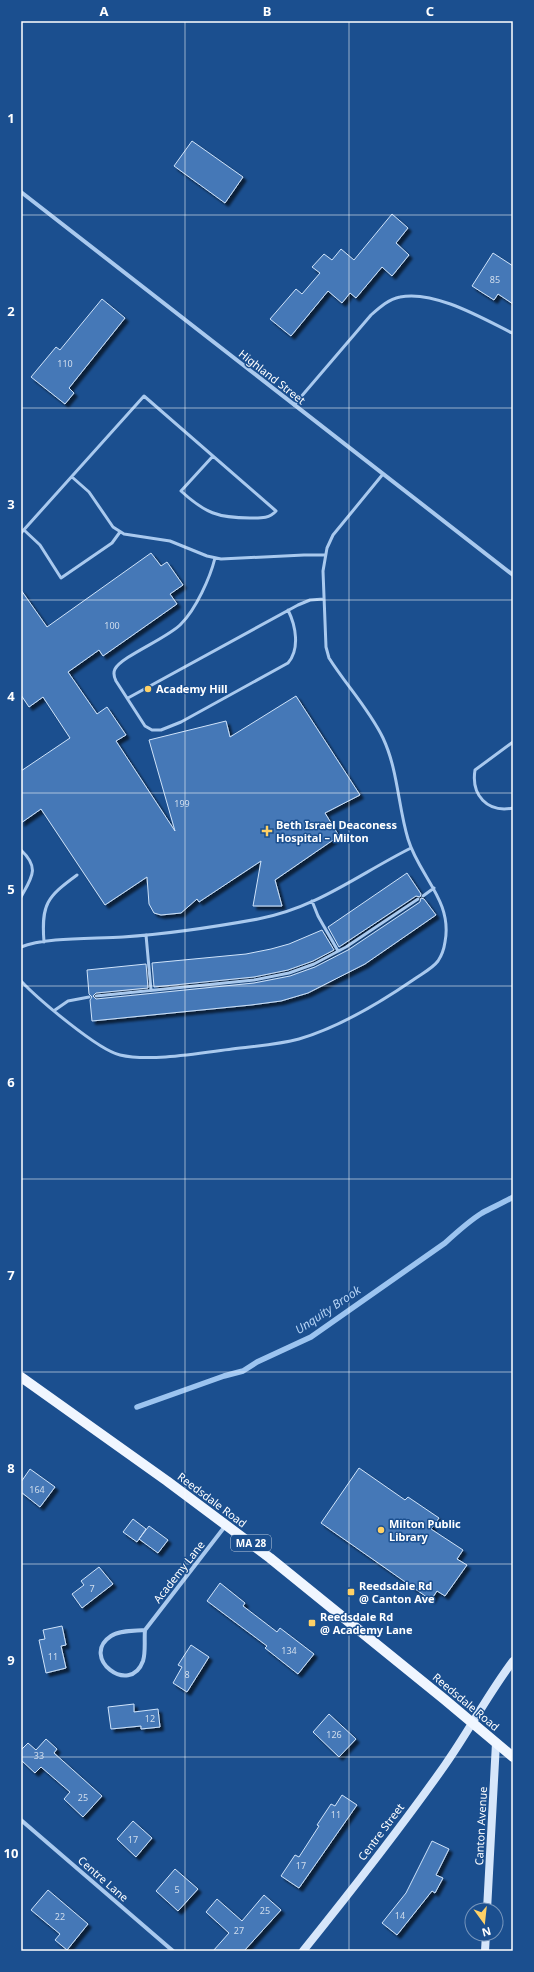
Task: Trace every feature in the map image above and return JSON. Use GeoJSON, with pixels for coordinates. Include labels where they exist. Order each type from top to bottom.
{"type":"FeatureCollection","features":[{"type":"Feature","properties":{"kind":"main road","name":"Reedsdale Road"},"geometry":{"type":"LineString","coordinates":[[21,1377],[227,1525],[296,1578],[513,1757]]}},
{"type":"Feature","properties":{"kind":"street","name":"Highland Street"},"geometry":{"type":"LineString","coordinates":[[21,192],[513,575]]}},
{"type":"Feature","properties":{"kind":"street","name":"Academy Lane"},"geometry":{"type":"LineString","coordinates":[[144,1630],[227,1525]]}},
{"type":"Feature","properties":{"kind":"street"},"geometry":{"type":"LineString","coordinates":[[144,1630],[144,1656],[139,1668],[129,1674],[122,1675],[115,1674],[106,1668],[102,1654],[106,1641],[119,1633],[144,1630]]}},
{"type":"Feature","properties":{"kind":"street"},"geometry":{"type":"LineString","coordinates":[[472,1722],[491,1691],[513,1661]]}},
{"type":"Feature","properties":{"kind":"street","name":"Centre Street"},"geometry":{"type":"LineString","coordinates":[[303,1951],[353,1889],[440,1771],[472,1722]]}},
{"type":"Feature","properties":{"kind":"street","name":"Canton Avenue"},"geometry":{"type":"LineString","coordinates":[[487,1902],[496,1743]]}},
{"type":"Feature","properties":{"kind":"street","name":"Centre Lane"},"geometry":{"type":"LineString","coordinates":[[21,1820],[173,1951]]}},
{"type":"Feature","properties":{"kind":"lane"},"geometry":{"type":"LineString","coordinates":[[294,405],[367,319],[381,306],[400,297],[423,298],[455,306],[512,333]]}},
{"type":"Feature","properties":{"kind":"lane"},"geometry":{"type":"LineString","coordinates":[[21,533],[144,396],[213,456],[276,511],[270,517],[265,518],[228,517],[212,514],[193,502],[181,491],[213,456]]}},
{"type":"Feature","properties":{"kind":"lane"},"geometry":{"type":"LineString","coordinates":[[21,981],[99,1046],[113,1053],[127,1056],[153,1057],[286,1042],[308,1036],[345,1020],[380,1002],[438,960],[444,949],[447,926],[443,905],[411,848],[386,744],[374,723],[327,653],[324,599],[325,555],[333,536],[383,474]]}},
{"type":"Feature","properties":{"kind":"lane"},"geometry":{"type":"LineString","coordinates":[[72,477],[89,492],[110,523],[120,532],[128,535],[170,541],[215,558],[235,560],[325,555]]}},
{"type":"Feature","properties":{"kind":"lane"},"geometry":{"type":"LineString","coordinates":[[24,530],[40,545],[61,578],[112,543],[120,532]]}},
{"type":"Feature","properties":{"kind":"lane"},"geometry":{"type":"LineString","coordinates":[[215,558],[203,589],[181,624],[170,633],[124,661],[114,670],[114,677],[146,726],[152,730],[161,730],[182,722],[284,667],[292,659],[296,639],[294,624],[288,610]]}},
{"type":"Feature","properties":{"kind":"lane"},"geometry":{"type":"LineString","coordinates":[[128,698],[288,610],[304,602],[324,599]]}},
{"type":"Feature","properties":{"kind":"lane"},"geometry":{"type":"LineString","coordinates":[[513,742],[475,770],[474,780],[476,792],[485,802],[496,810],[513,808]]}},
{"type":"Feature","properties":{"kind":"lane"},"geometry":{"type":"LineString","coordinates":[[21,942],[22,947],[44,942],[146,935],[265,918],[294,910],[341,889],[411,848]]}},
{"type":"Feature","properties":{"kind":"lane"},"geometry":{"type":"LineString","coordinates":[[21,850],[32,864],[33,873],[21,896]]}},
{"type":"Feature","properties":{"kind":"lane"},"geometry":{"type":"LineString","coordinates":[[44,942],[43,917],[46,906],[59,889],[78,875]]}},
{"type":"Feature","properties":{"kind":"lane"},"geometry":{"type":"LineString","coordinates":[[423,896],[434,888]]}},
{"type":"Feature","properties":{"kind":"lane"},"geometry":{"type":"LineString","coordinates":[[96,996],[272,977],[306,967],[338,952],[418,899]]}},
{"type":"Feature","properties":{"kind":"lane"},"geometry":{"type":"LineString","coordinates":[[312,901],[321,922],[338,952]]}},
{"type":"Feature","properties":{"kind":"lane"},"geometry":{"type":"LineString","coordinates":[[146,935],[151,990]]}},
{"type":"Feature","properties":{"kind":"lane"},"geometry":{"type":"LineString","coordinates":[[55,1010],[68,1001],[90,997]]}},
{"type":"Feature","properties":{"kind":"building"},"geometry":{"type":"Polygon","coordinates":[[[192,141],[243,177],[225,203],[174,166],[192,141]]]}},
{"type":"Feature","properties":{"kind":"building"},"geometry":{"type":"Polygon","coordinates":[[[392,214],[408,228],[396,243],[409,255],[392,276],[382,267],[356,298],[350,293],[342,303],[328,291],[291,336],[270,319],[296,289],[302,294],[320,273],[312,267],[324,254],[332,260],[341,249],[354,260],[392,214]]]}},
{"type":"Feature","properties":{"kind":"building"},"geometry":{"type":"Polygon","coordinates":[[[493,253],[513,266],[513,304],[498,294],[494,300],[472,286],[493,253]]]}},
{"type":"Feature","properties":{"kind":"building"},"geometry":{"type":"Polygon","coordinates":[[[102,299],[125,318],[69,388],[74,393],[65,404],[31,377],[56,347],[60,350],[102,299]]]}},
{"type":"Feature","properties":{"kind":"building"},"geometry":{"type":"Polygon","coordinates":[[[151,553],[161,566],[167,562],[183,585],[170,594],[177,604],[103,656],[99,650],[68,672],[97,714],[107,707],[126,735],[116,741],[175,831],[149,740],[226,721],[230,737],[296,696],[360,795],[325,813],[339,836],[275,880],[282,906],[253,906],[261,861],[199,902],[197,899],[181,913],[161,915],[154,913],[149,904],[147,877],[105,905],[41,809],[21,823],[21,771],[70,738],[43,697],[29,707],[21,695],[21,590],[47,627],[151,553]]]}},
{"type":"Feature","properties":{"kind":"building"},"geometry":{"type":"Polygon","coordinates":[[[407,873],[421,894],[420,897],[416,896],[339,947],[328,927],[407,873]]]}},
{"type":"Feature","properties":{"kind":"building"},"geometry":{"type":"Polygon","coordinates":[[[421,898],[424,899],[436,915],[365,964],[308,993],[281,1001],[251,1005],[92,1021],[90,1000],[92,997],[89,994],[87,970],[146,964],[148,988],[96,993],[93,996],[96,999],[254,983],[290,976],[315,967],[348,950],[420,902],[421,898]]]}},
{"type":"Feature","properties":{"kind":"building"},"geometry":{"type":"Polygon","coordinates":[[[322,930],[334,950],[313,961],[288,970],[254,977],[154,987],[152,963],[246,954],[289,944],[322,930]]]}},
{"type":"Feature","properties":{"kind":"building","name":"Milton Public Library"},"geometry":{"type":"Polygon","coordinates":[[[359,1468],[405,1500],[408,1497],[439,1518],[431,1529],[463,1550],[457,1559],[467,1565],[445,1596],[437,1591],[431,1600],[321,1523],[359,1468]]]}},
{"type":"Feature","properties":{"kind":"building"},"geometry":{"type":"Polygon","coordinates":[[[30,1469],[55,1487],[40,1507],[21,1492],[21,1482],[30,1469]]]}},
{"type":"Feature","properties":{"kind":"building"},"geometry":{"type":"Polygon","coordinates":[[[133,1519],[146,1529],[137,1542],[123,1532],[133,1519]]]}},
{"type":"Feature","properties":{"kind":"building"},"geometry":{"type":"Polygon","coordinates":[[[149,1526],[168,1540],[158,1553],[139,1539],[149,1526]]]}},
{"type":"Feature","properties":{"kind":"building"},"geometry":{"type":"Polygon","coordinates":[[[99,1567],[113,1584],[82,1608],[72,1594],[84,1585],[81,1581],[99,1567]]]}},
{"type":"Feature","properties":{"kind":"building"},"geometry":{"type":"Polygon","coordinates":[[[220,1583],[245,1603],[243,1606],[277,1632],[280,1628],[314,1654],[298,1674],[265,1648],[267,1646],[207,1601],[220,1583]]]}},
{"type":"Feature","properties":{"kind":"building"},"geometry":{"type":"Polygon","coordinates":[[[62,1626],[66,1645],[61,1646],[66,1668],[46,1673],[39,1640],[45,1639],[43,1630],[62,1626]]]}},
{"type":"Feature","properties":{"kind":"building"},"geometry":{"type":"Polygon","coordinates":[[[191,1645],[209,1657],[187,1692],[173,1683],[182,1667],[178,1665],[191,1645]]]}},
{"type":"Feature","properties":{"kind":"building"},"geometry":{"type":"Polygon","coordinates":[[[134,1704],[134,1712],[158,1709],[160,1727],[141,1729],[141,1726],[111,1729],[108,1707],[134,1704]]]}},
{"type":"Feature","properties":{"kind":"building"},"geometry":{"type":"Polygon","coordinates":[[[329,1714],[356,1739],[339,1757],[313,1732],[329,1714]]]}},
{"type":"Feature","properties":{"kind":"building"},"geometry":{"type":"Polygon","coordinates":[[[46,1739],[57,1749],[54,1753],[102,1796],[83,1817],[64,1799],[70,1792],[41,1767],[35,1773],[21,1760],[21,1750],[28,1743],[36,1750],[46,1739]]]}},
{"type":"Feature","properties":{"kind":"building"},"geometry":{"type":"Polygon","coordinates":[[[342,1795],[357,1805],[299,1888],[281,1876],[295,1855],[299,1857],[331,1804],[335,1806],[342,1795]]]}},
{"type":"Feature","properties":{"kind":"building"},"geometry":{"type":"Polygon","coordinates":[[[133,1821],[152,1838],[136,1857],[117,1839],[133,1821]]]}},
{"type":"Feature","properties":{"kind":"building"},"geometry":{"type":"Polygon","coordinates":[[[432,1841],[449,1849],[436,1875],[443,1878],[435,1893],[432,1891],[397,1935],[382,1923],[406,1893],[432,1841]]]}},
{"type":"Feature","properties":{"kind":"building"},"geometry":{"type":"Polygon","coordinates":[[[175,1869],[198,1889],[178,1911],[156,1891],[175,1869]]]}},
{"type":"Feature","properties":{"kind":"building"},"geometry":{"type":"Polygon","coordinates":[[[48,1890],[88,1924],[67,1950],[55,1940],[60,1934],[31,1910],[48,1890]]]}},
{"type":"Feature","properties":{"kind":"building"},"geometry":{"type":"Polygon","coordinates":[[[264,1895],[281,1910],[244,1951],[213,1951],[229,1933],[206,1912],[217,1899],[242,1921],[264,1895]]]}},
{"type":"Feature","properties":{"kind":"waterway","name":"Unquity Brook"},"geometry":{"type":"LineString","coordinates":[[137,1407],[224,1376],[243,1371],[257,1362],[311,1337],[445,1243],[477,1216],[513,1197]]}},
{"type":"Feature","properties":{"kind":"place","name":"Academy Hill"},"geometry":{"type":"Point","coordinates":[148,689]}},
{"type":"Feature","properties":{"kind":"place","name":"Beth Israel Deaconess Hospital – Milton"},"geometry":{"type":"Point","coordinates":[267,831]}},
{"type":"Feature","properties":{"kind":"place","name":"Milton Public Library"},"geometry":{"type":"Point","coordinates":[381,1530]}},
{"type":"Feature","properties":{"kind":"place","name":"Reedsdale Rd @ Canton Ave"},"geometry":{"type":"Point","coordinates":[351,1592]}},
{"type":"Feature","properties":{"kind":"place","name":"Reedsdale Rd @ Academy Lane"},"geometry":{"type":"Point","coordinates":[312,1623]}}]}
